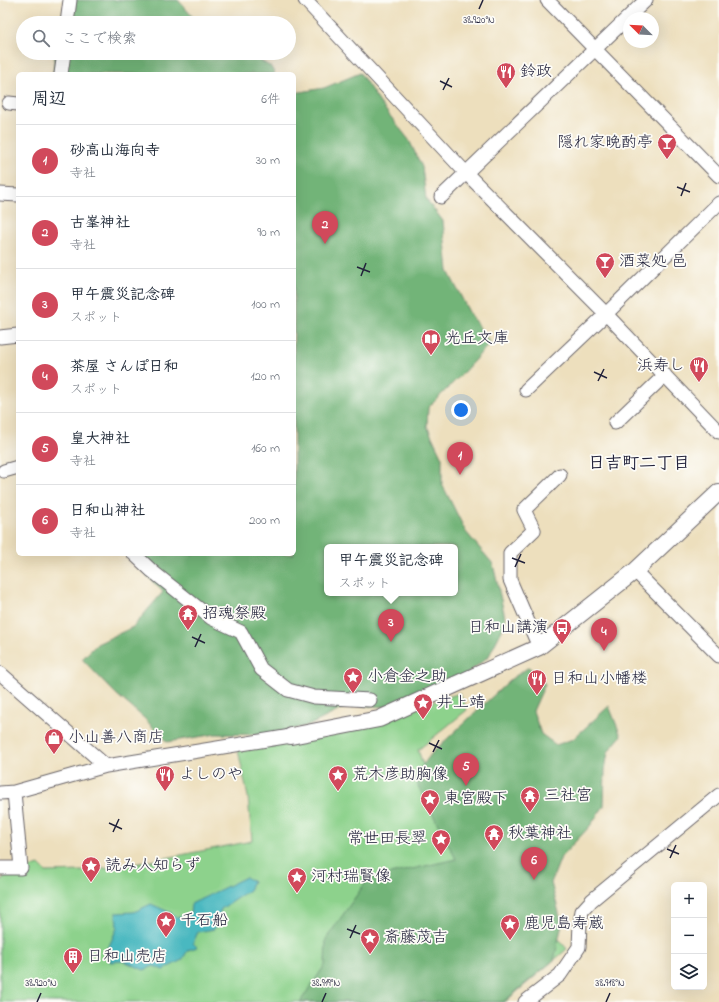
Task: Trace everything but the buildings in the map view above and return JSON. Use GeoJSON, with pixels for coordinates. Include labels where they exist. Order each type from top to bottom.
{"type":"FeatureCollection","features":[{"type":"Feature","properties":{"kind":"street"},"geometry":{"type":"LineString","coordinates":[[68,16],[70,0]]}},
{"type":"Feature","properties":{"kind":"street"},"geometry":{"type":"LineString","coordinates":[[305,0],[466,173],[606,314],[719,432]]}},
{"type":"Feature","properties":{"kind":"street"},"geometry":{"type":"LineString","coordinates":[[546,0],[719,176]]}},
{"type":"Feature","properties":{"kind":"street"},"geometry":{"type":"LineString","coordinates":[[441,197],[646,0]]}},
{"type":"Feature","properties":{"kind":"street"},"geometry":{"type":"LineString","coordinates":[[61,72],[63,60]]}},
{"type":"Feature","properties":{"kind":"street"},"geometry":{"type":"LineString","coordinates":[[0,194],[16,195]]}},
{"type":"Feature","properties":{"kind":"street"},"geometry":{"type":"LineString","coordinates":[[526,390],[719,203]]}},
{"type":"Feature","properties":{"kind":"street"},"geometry":{"type":"LineString","coordinates":[[0,337],[16,335]]}},
{"type":"Feature","properties":{"kind":"street"},"geometry":{"type":"LineString","coordinates":[[615,423],[665,375]]}},
{"type":"Feature","properties":{"kind":"street"},"geometry":{"type":"LineString","coordinates":[[4,471],[16,468]]}},
{"type":"Feature","properties":{"kind":"street"},"geometry":{"type":"LineString","coordinates":[[539,647],[510,580],[510,553],[534,530],[524,510],[560,475]]}},
{"type":"Feature","properties":{"kind":"street"},"geometry":{"type":"LineString","coordinates":[[0,793],[14,792],[106,766],[292,736],[379,719],[539,647],[635,571],[719,492]]}},
{"type":"Feature","properties":{"kind":"street"},"geometry":{"type":"LineString","coordinates":[[136,556],[152,571],[211,618],[241,632],[261,669],[288,690],[314,698],[370,700]]}},
{"type":"Feature","properties":{"kind":"street"},"geometry":{"type":"LineString","coordinates":[[635,571],[719,656]]}},
{"type":"Feature","properties":{"kind":"street"},"geometry":{"type":"LineString","coordinates":[[0,673],[106,766]]}},
{"type":"Feature","properties":{"kind":"street"},"geometry":{"type":"LineString","coordinates":[[0,868],[21,868],[14,792]]}},
{"type":"Feature","properties":{"kind":"street"},"geometry":{"type":"LineString","coordinates":[[525,1002],[560,975],[579,947],[582,910],[592,900],[719,795]]}},
{"type":"Feature","properties":{"kind":"green space"},"geometry":{"type":"Polygon","coordinates":[[[69,0],[178,0],[192,16],[62,16],[69,0]]]}},
{"type":"Feature","properties":{"kind":"green space"},"geometry":{"type":"Polygon","coordinates":[[[54,60],[260,60],[271,67],[274,72],[53,72],[54,60]]]}},
{"type":"Feature","properties":{"kind":"green space"},"geometry":{"type":"Polygon","coordinates":[[[360,73],[380,103],[409,140],[422,167],[426,199],[443,221],[448,271],[470,314],[490,343],[428,408],[427,426],[442,458],[442,484],[466,532],[493,564],[506,622],[489,656],[468,673],[388,707],[350,705],[310,725],[268,735],[216,734],[167,742],[144,718],[116,694],[82,659],[97,644],[133,627],[163,592],[128,556],[296,556],[296,93],[324,88],[360,73]]]}},
{"type":"Feature","properties":{"kind":"green space"},"geometry":{"type":"Polygon","coordinates":[[[529,667],[545,684],[533,711],[541,734],[556,745],[573,739],[609,706],[621,736],[608,752],[605,770],[604,806],[590,826],[561,857],[551,883],[562,924],[554,960],[503,1002],[300,1002],[325,965],[326,939],[368,879],[456,859],[418,786],[416,774],[432,753],[511,679],[529,667]]]}},
{"type":"Feature","properties":{"kind":"green space"},"geometry":{"type":"Polygon","coordinates":[[[460,693],[467,710],[418,750],[446,831],[525,899],[567,949],[505,1002],[0,1002],[0,882],[6,875],[39,865],[46,872],[115,868],[252,841],[248,797],[237,745],[364,724],[460,693]]]}},
{"type":"Feature","properties":{"kind":"water"},"geometry":{"type":"Polygon","coordinates":[[[246,877],[253,882],[249,890],[221,909],[214,929],[198,932],[193,943],[197,947],[188,950],[182,960],[163,970],[154,966],[144,970],[124,961],[110,962],[111,955],[106,953],[117,928],[116,913],[134,912],[151,904],[173,914],[177,918],[190,914],[191,904],[246,877]]]}},
{"type":"Feature","properties":{"kind":"place","name":"鈴政"},"geometry":{"type":"Point","coordinates":[506,89]}},
{"type":"Feature","properties":{"kind":"place","name":"隠れ家晩酌亭"},"geometry":{"type":"Point","coordinates":[667,160]}},
{"type":"Feature","properties":{"kind":"place","name":"古峯神社"},"geometry":{"type":"Point","coordinates":[325,244]}},
{"type":"Feature","properties":{"kind":"place","name":"酒菜処 邑"},"geometry":{"type":"Point","coordinates":[605,279]}},
{"type":"Feature","properties":{"kind":"place","name":"光丘文庫"},"geometry":{"type":"Point","coordinates":[431,356]}},
{"type":"Feature","properties":{"kind":"place","name":"浜寿し"},"geometry":{"type":"Point","coordinates":[699,383]}},
{"type":"Feature","properties":{"kind":"place","name":"砂高山海向寺"},"geometry":{"type":"Point","coordinates":[460,475]}},
{"type":"Feature","properties":{"kind":"place","name":"招魂祭殿"},"geometry":{"type":"Point","coordinates":[188,631]}},
{"type":"Feature","properties":{"kind":"place","name":"甲午震災記念碑"},"geometry":{"type":"Point","coordinates":[391,642]}},
{"type":"Feature","properties":{"kind":"place","name":"日和山講演"},"geometry":{"type":"Point","coordinates":[562,645]}},
{"type":"Feature","properties":{"kind":"place","name":"茶屋 さんぽ日和"},"geometry":{"type":"Point","coordinates":[604,651]}},
{"type":"Feature","properties":{"kind":"place","name":"小倉金之助"},"geometry":{"type":"Point","coordinates":[353,694]}},
{"type":"Feature","properties":{"kind":"place","name":"日和山小幡楼"},"geometry":{"type":"Point","coordinates":[537,696]}},
{"type":"Feature","properties":{"kind":"place","name":"井上靖"},"geometry":{"type":"Point","coordinates":[423,720]}},
{"type":"Feature","properties":{"kind":"place","name":"小山善八商店"},"geometry":{"type":"Point","coordinates":[54,755]}},
{"type":"Feature","properties":{"kind":"place","name":"皇大神社"},"geometry":{"type":"Point","coordinates":[466,786]}},
{"type":"Feature","properties":{"kind":"place","name":"よしのや"},"geometry":{"type":"Point","coordinates":[165,792]}},
{"type":"Feature","properties":{"kind":"place","name":"荒木彦助胸像"},"geometry":{"type":"Point","coordinates":[338,792]}},
{"type":"Feature","properties":{"kind":"place","name":"三社宮"},"geometry":{"type":"Point","coordinates":[530,813]}},
{"type":"Feature","properties":{"kind":"place","name":"東宮殿下"},"geometry":{"type":"Point","coordinates":[430,816]}},
{"type":"Feature","properties":{"kind":"place","name":"秋葉神社"},"geometry":{"type":"Point","coordinates":[494,851]}},
{"type":"Feature","properties":{"kind":"place","name":"常世田長翠"},"geometry":{"type":"Point","coordinates":[441,856]}},
{"type":"Feature","properties":{"kind":"place","name":"日和山神社"},"geometry":{"type":"Point","coordinates":[534,880]}},
{"type":"Feature","properties":{"kind":"place","name":"読み人知らず"},"geometry":{"type":"Point","coordinates":[91,883]}},
{"type":"Feature","properties":{"kind":"place","name":"河村瑞賢像"},"geometry":{"type":"Point","coordinates":[297,894]}},
{"type":"Feature","properties":{"kind":"place","name":"千石船"},"geometry":{"type":"Point","coordinates":[166,938]}},
{"type":"Feature","properties":{"kind":"place","name":"鹿児島寿蔵"},"geometry":{"type":"Point","coordinates":[510,941]}},
{"type":"Feature","properties":{"kind":"place","name":"斎藤茂吉"},"geometry":{"type":"Point","coordinates":[370,955]}},
{"type":"Feature","properties":{"kind":"place","name":"日和山売店"},"geometry":{"type":"Point","coordinates":[73,974]}},
{"type":"Feature","properties":{"kind":"district","name":"日吉町二丁目"},"geometry":{"type":"Point","coordinates":[639,463]}}]}
